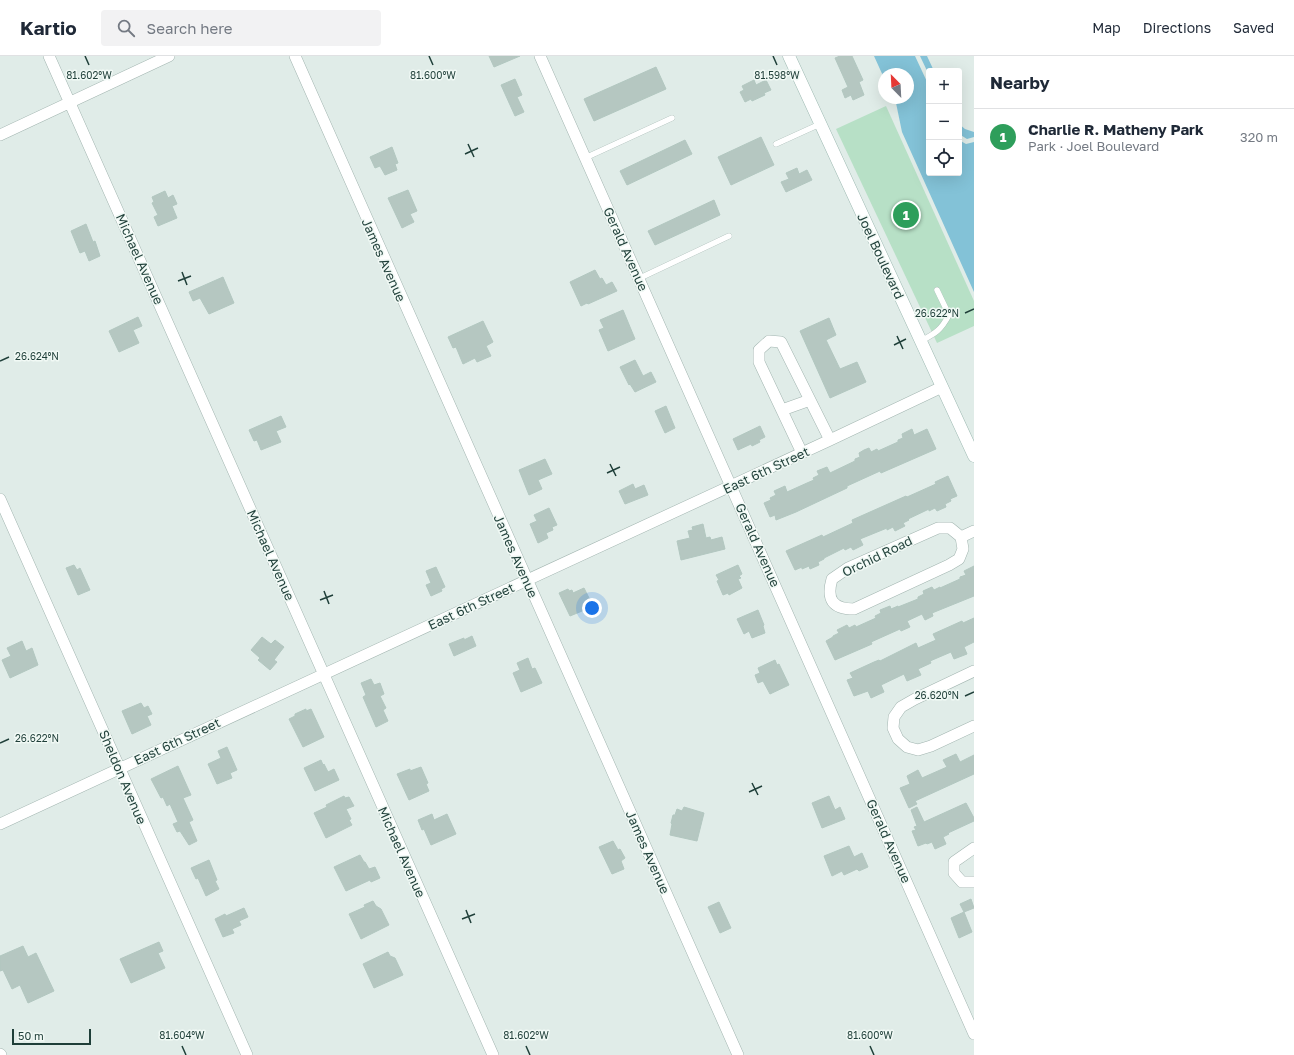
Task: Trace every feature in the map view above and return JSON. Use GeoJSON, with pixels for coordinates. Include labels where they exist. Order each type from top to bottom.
{"type":"FeatureCollection","features":[{"type":"Feature","properties":{"kind":"main road","name":"Joel Boulevard"},"geometry":{"type":"LineString","coordinates":[[789,56],[974,454]]}},
{"type":"Feature","properties":{"kind":"street","name":"Michael Avenue"},"geometry":{"type":"LineString","coordinates":[[49,56],[492,1055]]}},
{"type":"Feature","properties":{"kind":"street"},"geometry":{"type":"LineString","coordinates":[[0,135],[169,56]]}},
{"type":"Feature","properties":{"kind":"street","name":"James Avenue"},"geometry":{"type":"LineString","coordinates":[[295,56],[738,1055]]}},
{"type":"Feature","properties":{"kind":"street","name":"Gerald Avenue"},"geometry":{"type":"LineString","coordinates":[[540,56],[640,278],[974,1034]]}},
{"type":"Feature","properties":{"kind":"street"},"geometry":{"type":"LineString","coordinates":[[802,453],[759,362],[759,350],[769,341],[781,342],[830,440]]}},
{"type":"Feature","properties":{"kind":"street","name":"East 6th Street"},"geometry":{"type":"LineString","coordinates":[[0,824],[942,387]]}},
{"type":"Feature","properties":{"kind":"street"},"geometry":{"type":"LineString","coordinates":[[782,410],[810,400]]}},
{"type":"Feature","properties":{"kind":"street","name":"Sheldon Avenue"},"geometry":{"type":"LineString","coordinates":[[0,499],[247,1055]]}},
{"type":"Feature","properties":{"kind":"street","name":"Orchid Road"},"geometry":{"type":"LineString","coordinates":[[938,528],[950,528],[961,537],[963,549],[959,559],[949,565],[854,609],[842,609],[832,602],[828,590],[832,579],[848,568],[938,528]]}},
{"type":"Feature","properties":{"kind":"street"},"geometry":{"type":"LineString","coordinates":[[961,537],[974,531]]}},
{"type":"Feature","properties":{"kind":"street"},"geometry":{"type":"LineString","coordinates":[[974,671],[915,698],[900,707],[894,717],[893,728],[898,739],[907,747],[918,750],[974,726]]}},
{"type":"Feature","properties":{"kind":"street"},"geometry":{"type":"LineString","coordinates":[[974,848],[954,862],[954,873],[962,882],[974,882]]}},
{"type":"Feature","properties":{"kind":"lane"},"geometry":{"type":"LineString","coordinates":[[585,158],[672,118]]}},
{"type":"Feature","properties":{"kind":"lane"},"geometry":{"type":"LineString","coordinates":[[776,144],[820,124]]}},
{"type":"Feature","properties":{"kind":"lane"},"geometry":{"type":"LineString","coordinates":[[640,278],[729,236]]}},
{"type":"Feature","properties":{"kind":"lane"},"geometry":{"type":"LineString","coordinates":[[921,341],[938,332],[944,326],[949,315],[936,290]]}},
{"type":"Feature","properties":{"kind":"green space"},"geometry":{"type":"Polygon","coordinates":[[[886,106],[974,301],[974,326],[937,343],[836,129],[886,106]]]}},
{"type":"Feature","properties":{"kind":"water"},"geometry":{"type":"Polygon","coordinates":[[[874,56],[915,56],[926,80],[926,176],[962,176],[962,142],[966,144],[974,142],[974,292],[902,132],[896,104],[914,104],[914,68],[879,68],[874,56]]]}},
{"type":"Feature","properties":{"kind":"water"},"geometry":{"type":"Polygon","coordinates":[[[920,56],[927,56],[933,68],[926,69],[920,56]]]}},
{"type":"Feature","properties":{"kind":"water"},"geometry":{"type":"Polygon","coordinates":[[[962,126],[974,132],[974,137],[967,139],[962,136],[962,126]]]}},
{"type":"Feature","properties":{"kind":"building"},"geometry":{"type":"Polygon","coordinates":[[[489,56],[520,56],[494,67],[489,56]]]}},
{"type":"Feature","properties":{"kind":"building"},"geometry":{"type":"Polygon","coordinates":[[[840,56],[852,56],[863,80],[859,82],[864,95],[853,100],[851,95],[845,98],[842,90],[848,87],[835,58],[840,56]]]}},
{"type":"Feature","properties":{"kind":"building"},"geometry":{"type":"Polygon","coordinates":[[[656,67],[666,89],[594,121],[584,99],[656,67]]]}},
{"type":"Feature","properties":{"kind":"building"},"geometry":{"type":"Polygon","coordinates":[[[515,79],[522,95],[517,97],[524,112],[515,116],[501,85],[515,79]]]}},
{"type":"Feature","properties":{"kind":"building"},"geometry":{"type":"Polygon","coordinates":[[[754,80],[756,85],[766,80],[771,90],[764,93],[765,95],[752,101],[751,99],[745,102],[740,92],[744,90],[742,86],[754,80]]]}},
{"type":"Feature","properties":{"kind":"building"},"geometry":{"type":"Polygon","coordinates":[[[761,137],[774,165],[731,185],[718,157],[761,137]]]}},
{"type":"Feature","properties":{"kind":"building"},"geometry":{"type":"Polygon","coordinates":[[[685,140],[692,154],[627,185],[620,171],[685,140]]]}},
{"type":"Feature","properties":{"kind":"building"},"geometry":{"type":"Polygon","coordinates":[[[392,147],[398,163],[395,164],[397,170],[385,175],[380,166],[375,168],[370,157],[392,147]]]}},
{"type":"Feature","properties":{"kind":"building"},"geometry":{"type":"Polygon","coordinates":[[[797,168],[799,174],[807,170],[812,180],[786,192],[781,182],[789,179],[786,173],[797,168]]]}},
{"type":"Feature","properties":{"kind":"building"},"geometry":{"type":"Polygon","coordinates":[[[408,190],[417,211],[410,214],[414,222],[402,228],[388,198],[408,190]]]}},
{"type":"Feature","properties":{"kind":"building"},"geometry":{"type":"Polygon","coordinates":[[[165,191],[168,198],[173,195],[177,204],[172,206],[177,218],[158,226],[154,217],[158,215],[152,203],[154,202],[152,197],[165,191]]]}},
{"type":"Feature","properties":{"kind":"building"},"geometry":{"type":"Polygon","coordinates":[[[714,200],[720,215],[655,245],[648,231],[714,200]]]}},
{"type":"Feature","properties":{"kind":"building"},"geometry":{"type":"Polygon","coordinates":[[[86,224],[93,242],[95,241],[100,256],[89,261],[85,251],[80,253],[71,231],[86,224]]]}},
{"type":"Feature","properties":{"kind":"building"},"geometry":{"type":"Polygon","coordinates":[[[595,270],[600,279],[602,278],[606,285],[612,282],[617,291],[581,306],[570,282],[595,270]]]}},
{"type":"Feature","properties":{"kind":"building"},"geometry":{"type":"Polygon","coordinates":[[[223,277],[234,303],[209,314],[200,298],[193,301],[189,292],[223,277]]]}},
{"type":"Feature","properties":{"kind":"building"},"geometry":{"type":"Polygon","coordinates":[[[623,310],[635,339],[608,351],[599,330],[604,328],[600,320],[623,310]]]}},
{"type":"Feature","properties":{"kind":"building"},"geometry":{"type":"Polygon","coordinates":[[[138,317],[142,326],[133,330],[139,343],[119,352],[109,331],[138,317]]]}},
{"type":"Feature","properties":{"kind":"building"},"geometry":{"type":"Polygon","coordinates":[[[829,318],[836,335],[826,340],[840,369],[857,362],[866,382],[830,398],[800,331],[829,318]]]}},
{"type":"Feature","properties":{"kind":"building"},"geometry":{"type":"Polygon","coordinates":[[[483,321],[493,342],[486,346],[491,356],[477,362],[475,358],[463,364],[456,347],[453,348],[448,337],[483,321]]]}},
{"type":"Feature","properties":{"kind":"building"},"geometry":{"type":"Polygon","coordinates":[[[635,360],[643,376],[651,372],[656,382],[635,392],[630,384],[629,385],[620,367],[635,360]]]}},
{"type":"Feature","properties":{"kind":"building"},"geometry":{"type":"Polygon","coordinates":[[[666,406],[675,428],[665,433],[655,411],[666,406]]]}},
{"type":"Feature","properties":{"kind":"building"},"geometry":{"type":"Polygon","coordinates":[[[281,416],[286,427],[276,431],[281,442],[261,450],[257,440],[254,441],[249,430],[281,416]]]}},
{"type":"Feature","properties":{"kind":"building"},"geometry":{"type":"Polygon","coordinates":[[[760,426],[765,437],[759,440],[760,442],[752,446],[751,444],[738,450],[733,439],[760,426]]]}},
{"type":"Feature","properties":{"kind":"building"},"geometry":{"type":"Polygon","coordinates":[[[912,429],[914,435],[927,429],[936,449],[881,473],[880,471],[796,512],[776,520],[775,515],[770,517],[764,503],[771,500],[770,498],[776,495],[774,491],[785,486],[787,492],[814,480],[813,478],[819,475],[817,471],[827,467],[830,473],[855,461],[855,459],[860,457],[859,453],[864,450],[869,448],[871,452],[877,449],[878,451],[898,442],[898,440],[903,438],[902,434],[912,429]]]}},
{"type":"Feature","properties":{"kind":"building"},"geometry":{"type":"Polygon","coordinates":[[[545,459],[552,474],[538,480],[542,489],[529,495],[519,470],[545,459]]]}},
{"type":"Feature","properties":{"kind":"building"},"geometry":{"type":"Polygon","coordinates":[[[948,476],[957,496],[950,499],[951,501],[945,504],[946,507],[937,511],[935,508],[929,511],[929,509],[908,519],[909,520],[903,523],[905,526],[895,531],[893,527],[887,530],[887,528],[860,539],[863,545],[853,550],[851,547],[845,550],[844,548],[824,558],[818,562],[819,565],[810,569],[809,566],[795,570],[786,551],[822,535],[823,537],[853,523],[852,520],[936,484],[935,482],[948,476]]]}},
{"type":"Feature","properties":{"kind":"building"},"geometry":{"type":"Polygon","coordinates":[[[633,484],[635,489],[644,485],[648,495],[625,504],[619,491],[633,484]]]}},
{"type":"Feature","properties":{"kind":"building"},"geometry":{"type":"Polygon","coordinates":[[[549,508],[557,525],[552,527],[553,530],[546,533],[548,538],[538,543],[530,524],[537,521],[534,515],[549,508]]]}},
{"type":"Feature","properties":{"kind":"building"},"geometry":{"type":"Polygon","coordinates":[[[703,524],[706,538],[710,537],[711,540],[722,537],[725,549],[681,560],[677,541],[690,538],[688,531],[693,530],[692,527],[703,524]]]}},
{"type":"Feature","properties":{"kind":"building"},"geometry":{"type":"Polygon","coordinates":[[[74,565],[77,570],[80,568],[90,590],[78,595],[66,568],[74,565]]]}},
{"type":"Feature","properties":{"kind":"building"},"geometry":{"type":"Polygon","coordinates":[[[738,565],[742,574],[739,576],[741,578],[738,579],[742,588],[729,595],[728,593],[723,595],[716,575],[738,565]]]}},
{"type":"Feature","properties":{"kind":"building"},"geometry":{"type":"Polygon","coordinates":[[[974,566],[974,596],[932,613],[933,616],[925,620],[922,614],[907,621],[910,627],[901,631],[900,629],[871,642],[872,644],[835,660],[826,641],[839,633],[837,630],[847,625],[849,628],[855,625],[856,627],[876,618],[875,616],[881,613],[880,610],[890,606],[891,609],[898,607],[918,599],[918,597],[924,594],[923,591],[932,587],[934,590],[960,579],[960,577],[966,575],[964,571],[974,566]]]}},
{"type":"Feature","properties":{"kind":"building"},"geometry":{"type":"Polygon","coordinates":[[[436,567],[445,587],[441,589],[442,591],[431,596],[426,585],[431,583],[426,571],[436,567]]]}},
{"type":"Feature","properties":{"kind":"building"},"geometry":{"type":"Polygon","coordinates":[[[584,588],[591,602],[585,604],[587,609],[570,616],[559,593],[568,589],[569,591],[572,590],[573,593],[584,588]]]}},
{"type":"Feature","properties":{"kind":"building"},"geometry":{"type":"Polygon","coordinates":[[[758,610],[764,625],[765,633],[752,638],[749,631],[744,634],[737,619],[758,610]]]}},
{"type":"Feature","properties":{"kind":"building"},"geometry":{"type":"Polygon","coordinates":[[[974,618],[974,642],[964,647],[967,654],[954,659],[951,652],[930,661],[931,663],[918,669],[921,675],[907,681],[904,674],[881,685],[884,692],[871,698],[868,691],[854,696],[847,680],[853,678],[850,673],[879,660],[880,661],[916,643],[918,648],[936,640],[933,634],[962,621],[963,623],[974,618]]]}},
{"type":"Feature","properties":{"kind":"building"},"geometry":{"type":"Polygon","coordinates":[[[472,636],[476,646],[454,656],[449,644],[472,636]]]}},
{"type":"Feature","properties":{"kind":"building"},"geometry":{"type":"Polygon","coordinates":[[[262,637],[271,644],[275,640],[284,647],[274,660],[277,662],[270,670],[258,660],[260,658],[251,650],[262,637]]]}},
{"type":"Feature","properties":{"kind":"building"},"geometry":{"type":"Polygon","coordinates":[[[22,641],[26,651],[32,648],[38,665],[10,678],[2,660],[11,656],[7,648],[22,641]]]}},
{"type":"Feature","properties":{"kind":"building"},"geometry":{"type":"Polygon","coordinates":[[[528,658],[532,669],[535,668],[542,683],[521,692],[513,673],[520,670],[517,663],[528,658]]]}},
{"type":"Feature","properties":{"kind":"building"},"geometry":{"type":"Polygon","coordinates":[[[775,660],[777,665],[779,664],[789,685],[770,694],[763,681],[758,683],[755,675],[760,673],[758,668],[775,660]]]}},
{"type":"Feature","properties":{"kind":"building"},"geometry":{"type":"Polygon","coordinates":[[[371,679],[374,685],[380,683],[384,694],[380,696],[386,708],[383,710],[388,721],[376,727],[363,697],[366,695],[361,683],[371,679]]]}},
{"type":"Feature","properties":{"kind":"building"},"geometry":{"type":"Polygon","coordinates":[[[141,703],[144,708],[148,706],[152,714],[147,716],[151,725],[132,734],[122,711],[141,703]]]}},
{"type":"Feature","properties":{"kind":"building"},"geometry":{"type":"Polygon","coordinates":[[[306,709],[306,711],[311,709],[324,737],[303,747],[289,719],[295,716],[295,714],[306,709]]]}},
{"type":"Feature","properties":{"kind":"building"},"geometry":{"type":"Polygon","coordinates":[[[227,747],[237,770],[230,773],[232,778],[217,784],[208,764],[221,758],[218,751],[227,747]]]}},
{"type":"Feature","properties":{"kind":"building"},"geometry":{"type":"Polygon","coordinates":[[[956,754],[960,762],[974,755],[974,774],[915,801],[917,804],[909,808],[900,788],[910,784],[907,776],[918,770],[922,778],[947,767],[943,760],[956,754]]]}},
{"type":"Feature","properties":{"kind":"building"},"geometry":{"type":"Polygon","coordinates":[[[321,760],[328,772],[334,769],[339,780],[315,791],[304,768],[321,760]]]}},
{"type":"Feature","properties":{"kind":"building"},"geometry":{"type":"Polygon","coordinates":[[[178,766],[191,795],[183,798],[193,820],[189,822],[197,841],[189,845],[180,831],[177,832],[173,824],[178,822],[170,804],[167,806],[151,779],[178,766]]]}},
{"type":"Feature","properties":{"kind":"building"},"geometry":{"type":"Polygon","coordinates":[[[421,767],[428,783],[426,784],[429,791],[409,800],[397,774],[421,767]]]}},
{"type":"Feature","properties":{"kind":"building"},"geometry":{"type":"Polygon","coordinates":[[[344,796],[345,798],[349,797],[354,806],[346,809],[352,825],[326,838],[314,813],[344,796]]]}},
{"type":"Feature","properties":{"kind":"building"},"geometry":{"type":"Polygon","coordinates":[[[829,796],[835,810],[840,807],[845,819],[822,828],[812,803],[829,796]]]}},
{"type":"Feature","properties":{"kind":"building"},"geometry":{"type":"Polygon","coordinates":[[[966,803],[974,818],[974,821],[948,833],[949,834],[943,837],[946,844],[935,849],[932,842],[918,846],[912,831],[916,830],[914,827],[917,826],[911,810],[917,807],[924,822],[966,803]]]}},
{"type":"Feature","properties":{"kind":"building"},"geometry":{"type":"Polygon","coordinates":[[[684,807],[704,813],[697,841],[670,835],[673,815],[675,815],[677,809],[682,811],[684,807]]]}},
{"type":"Feature","properties":{"kind":"building"},"geometry":{"type":"Polygon","coordinates":[[[432,814],[434,820],[447,814],[456,834],[431,845],[418,820],[432,814]]]}},
{"type":"Feature","properties":{"kind":"building"},"geometry":{"type":"Polygon","coordinates":[[[613,841],[625,858],[621,861],[624,869],[612,874],[599,847],[613,841]]]}},
{"type":"Feature","properties":{"kind":"building"},"geometry":{"type":"Polygon","coordinates":[[[849,846],[854,857],[862,853],[868,867],[859,871],[857,869],[844,875],[842,871],[832,876],[824,856],[849,846]]]}},
{"type":"Feature","properties":{"kind":"building"},"geometry":{"type":"Polygon","coordinates":[[[360,855],[369,869],[375,867],[380,878],[371,882],[370,880],[346,891],[334,867],[360,855]]]}},
{"type":"Feature","properties":{"kind":"building"},"geometry":{"type":"Polygon","coordinates":[[[209,860],[219,889],[206,896],[198,878],[196,879],[191,868],[209,860]]]}},
{"type":"Feature","properties":{"kind":"building"},"geometry":{"type":"Polygon","coordinates":[[[971,899],[974,908],[964,912],[960,904],[971,899]]]}},
{"type":"Feature","properties":{"kind":"building"},"geometry":{"type":"Polygon","coordinates":[[[373,901],[376,906],[381,909],[389,925],[361,939],[349,914],[365,907],[364,905],[373,901]]]}},
{"type":"Feature","properties":{"kind":"building"},"geometry":{"type":"Polygon","coordinates":[[[719,902],[731,928],[720,933],[708,907],[719,902]]]}},
{"type":"Feature","properties":{"kind":"building"},"geometry":{"type":"Polygon","coordinates":[[[244,908],[248,917],[239,921],[241,925],[232,929],[234,933],[223,937],[215,919],[244,908]]]}},
{"type":"Feature","properties":{"kind":"building"},"geometry":{"type":"Polygon","coordinates":[[[964,912],[972,932],[959,938],[951,918],[964,912]]]}},
{"type":"Feature","properties":{"kind":"building"},"geometry":{"type":"Polygon","coordinates":[[[159,942],[163,951],[158,953],[165,968],[131,983],[120,959],[159,942]]]}},
{"type":"Feature","properties":{"kind":"building"},"geometry":{"type":"Polygon","coordinates":[[[23,946],[28,957],[36,953],[54,991],[28,1003],[20,985],[12,989],[3,970],[0,971],[0,956],[23,946]]]}},
{"type":"Feature","properties":{"kind":"building"},"geometry":{"type":"Polygon","coordinates":[[[388,952],[390,956],[395,958],[403,975],[374,988],[363,964],[388,952]]]}},
{"type":"Feature","properties":{"kind":"place","name":"Charlie R. Matheny Park"},"geometry":{"type":"Point","coordinates":[906,215]}}]}
